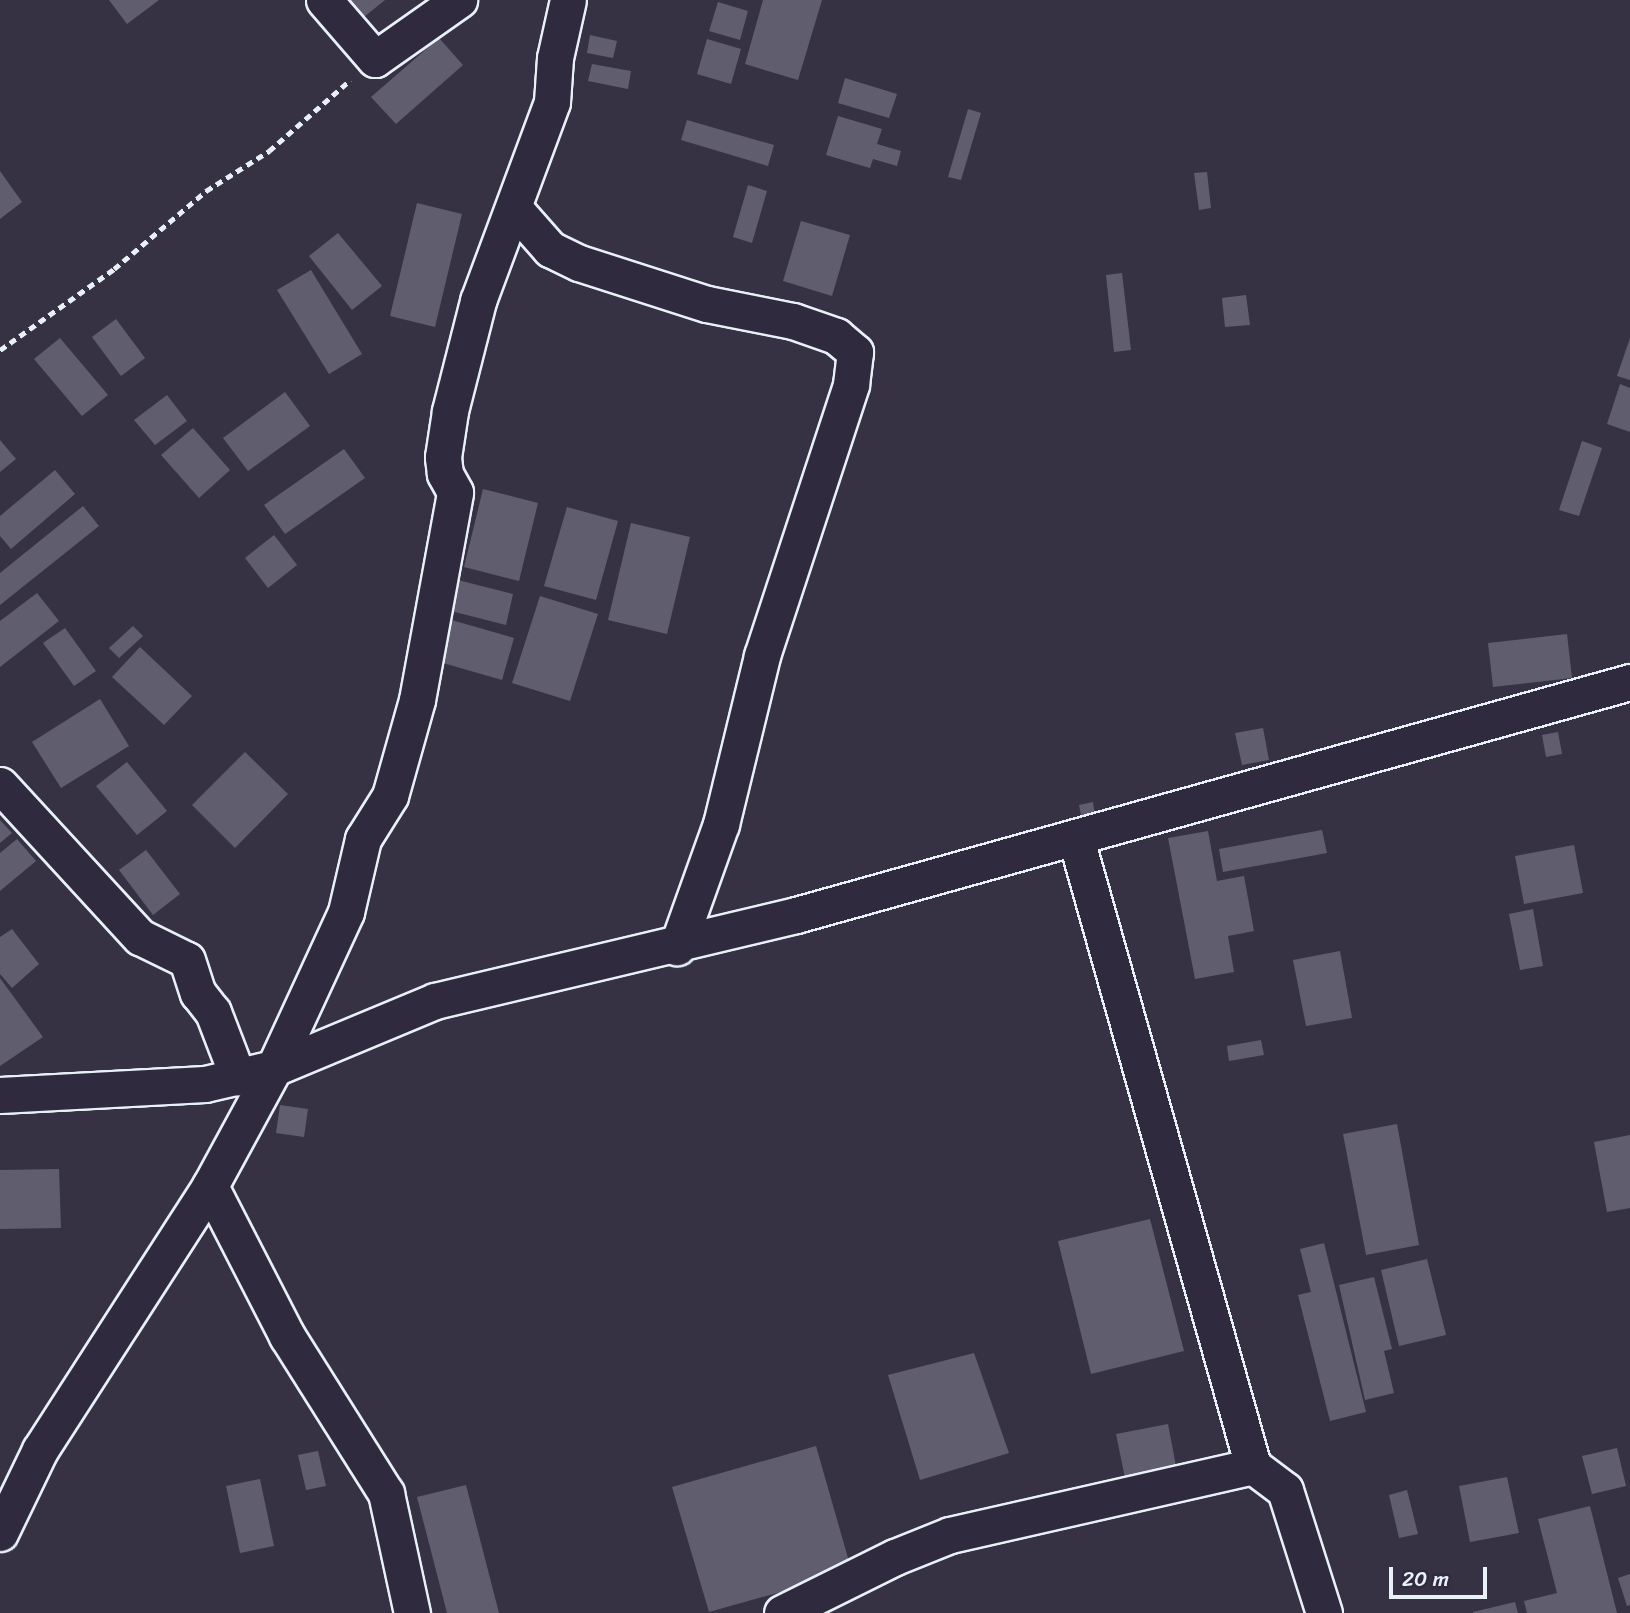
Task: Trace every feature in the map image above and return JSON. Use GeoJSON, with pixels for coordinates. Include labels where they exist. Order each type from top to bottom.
{"type":"FeatureCollection","features":[{"type":"Feature","properties":{"kind":"street"},"geometry":{"type":"LineString","coordinates":[[324,0],[375,59],[459,0]]}},
{"type":"Feature","properties":{"kind":"street"},"geometry":{"type":"LineString","coordinates":[[0,1533],[40,1450],[210,1186],[274,1068],[346,912],[357,856],[390,796],[429,645],[456,492],[445,474],[443,457],[450,411],[478,301],[552,103],[555,58],[568,0]]}},
{"type":"Feature","properties":{"kind":"street"},"geometry":{"type":"LineString","coordinates":[[514,208],[551,248],[579,262],[708,304],[804,325],[836,336],[855,352],[850,385],[762,656],[722,824],[677,947]]}},
{"type":"Feature","properties":{"kind":"street"},"geometry":{"type":"LineString","coordinates":[[0,1095],[124,1091],[238,1077],[274,1068],[435,1001],[677,947],[1076,839],[1630,682]]}},
{"type":"Feature","properties":{"kind":"street"},"geometry":{"type":"LineString","coordinates":[[0,785],[140,937],[187,960],[238,1077]]}},
{"type":"Feature","properties":{"kind":"street"},"geometry":{"type":"LineString","coordinates":[[1076,839],[1254,1466],[1285,1490],[1324,1613]]}},
{"type":"Feature","properties":{"kind":"street"},"geometry":{"type":"LineString","coordinates":[[210,1186],[287,1335],[386,1493],[412,1613]]}},
{"type":"Feature","properties":{"kind":"street"},"geometry":{"type":"LineString","coordinates":[[782,1613],[895,1556],[950,1535],[1254,1466]]}},
{"type":"Feature","properties":{"kind":"path"},"geometry":{"type":"LineString","coordinates":[[0,350],[114,269],[206,191],[269,151],[375,59]]}},
{"type":"Feature","properties":{"kind":"building"},"geometry":{"type":"Polygon","coordinates":[[[109,0],[159,0],[127,24],[109,0]]]}},
{"type":"Feature","properties":{"kind":"building"},"geometry":{"type":"Polygon","coordinates":[[[350,0],[385,0],[364,17],[350,0]]]}},
{"type":"Feature","properties":{"kind":"building"},"geometry":{"type":"Polygon","coordinates":[[[763,0],[822,0],[798,80],[745,64],[763,0]]]}},
{"type":"Feature","properties":{"kind":"building"},"geometry":{"type":"Polygon","coordinates":[[[718,2],[748,11],[740,40],[709,31],[718,2]]]}},
{"type":"Feature","properties":{"kind":"building"},"geometry":{"type":"Polygon","coordinates":[[[590,35],[617,41],[613,58],[587,53],[590,35]]]}},
{"type":"Feature","properties":{"kind":"building"},"geometry":{"type":"Polygon","coordinates":[[[439,38],[463,65],[396,124],[371,97],[439,38]]]}},
{"type":"Feature","properties":{"kind":"building"},"geometry":{"type":"Polygon","coordinates":[[[707,39],[741,49],[731,84],[697,74],[707,39]]]}},
{"type":"Feature","properties":{"kind":"building"},"geometry":{"type":"Polygon","coordinates":[[[592,64],[631,71],[628,89],[588,81],[592,64]]]}},
{"type":"Feature","properties":{"kind":"building"},"geometry":{"type":"Polygon","coordinates":[[[845,78],[897,94],[889,118],[838,103],[845,78]]]}},
{"type":"Feature","properties":{"kind":"building"},"geometry":{"type":"Polygon","coordinates":[[[968,109],[981,113],[961,180],[948,177],[968,109]]]}},
{"type":"Feature","properties":{"kind":"building"},"geometry":{"type":"Polygon","coordinates":[[[838,116],[882,129],[877,144],[901,151],[897,166],[873,159],[870,168],[826,155],[838,116]]]}},
{"type":"Feature","properties":{"kind":"building"},"geometry":{"type":"Polygon","coordinates":[[[687,120],[774,145],[768,166],[681,140],[687,120]]]}},
{"type":"Feature","properties":{"kind":"building"},"geometry":{"type":"Polygon","coordinates":[[[0,171],[22,202],[0,219],[0,171]]]}},
{"type":"Feature","properties":{"kind":"building"},"geometry":{"type":"Polygon","coordinates":[[[1207,172],[1211,208],[1199,210],[1194,173],[1207,172]]]}},
{"type":"Feature","properties":{"kind":"building"},"geometry":{"type":"Polygon","coordinates":[[[748,185],[767,191],[752,243],[733,237],[748,185]]]}},
{"type":"Feature","properties":{"kind":"building"},"geometry":{"type":"Polygon","coordinates":[[[417,203],[462,214],[435,327],[390,316],[417,203]]]}},
{"type":"Feature","properties":{"kind":"building"},"geometry":{"type":"Polygon","coordinates":[[[801,221],[850,235],[832,296],[783,281],[801,221]]]}},
{"type":"Feature","properties":{"kind":"building"},"geometry":{"type":"Polygon","coordinates":[[[338,233],[382,286],[352,310],[309,256],[338,233]]]}},
{"type":"Feature","properties":{"kind":"building"},"geometry":{"type":"Polygon","coordinates":[[[311,270],[362,354],[329,374],[277,290],[311,270]]]}},
{"type":"Feature","properties":{"kind":"building"},"geometry":{"type":"Polygon","coordinates":[[[1122,273],[1131,350],[1114,352],[1106,275],[1122,273]]]}},
{"type":"Feature","properties":{"kind":"building"},"geometry":{"type":"Polygon","coordinates":[[[1246,295],[1250,325],[1225,327],[1222,298],[1246,295]]]}},
{"type":"Feature","properties":{"kind":"building"},"geometry":{"type":"Polygon","coordinates":[[[116,319],[145,358],[121,376],[92,337],[116,319]]]}},
{"type":"Feature","properties":{"kind":"building"},"geometry":{"type":"Polygon","coordinates":[[[60,338],[108,395],[82,416],[34,359],[60,338]]]}},
{"type":"Feature","properties":{"kind":"building"},"geometry":{"type":"Polygon","coordinates":[[[1630,338],[1630,380],[1617,376],[1630,338]]]}},
{"type":"Feature","properties":{"kind":"building"},"geometry":{"type":"Polygon","coordinates":[[[1620,384],[1630,388],[1630,432],[1607,424],[1620,384]]]}},
{"type":"Feature","properties":{"kind":"building"},"geometry":{"type":"Polygon","coordinates":[[[285,392],[310,426],[248,471],[223,438],[285,392]]]}},
{"type":"Feature","properties":{"kind":"building"},"geometry":{"type":"Polygon","coordinates":[[[167,395],[187,421],[155,445],[134,420],[167,395]]]}},
{"type":"Feature","properties":{"kind":"building"},"geometry":{"type":"Polygon","coordinates":[[[193,428],[230,470],[199,498],[161,455],[193,428]]]}},
{"type":"Feature","properties":{"kind":"building"},"geometry":{"type":"Polygon","coordinates":[[[0,440],[16,459],[0,472],[0,440]]]}},
{"type":"Feature","properties":{"kind":"building"},"geometry":{"type":"Polygon","coordinates":[[[1582,441],[1602,448],[1579,516],[1559,510],[1582,441]]]}},
{"type":"Feature","properties":{"kind":"building"},"geometry":{"type":"Polygon","coordinates":[[[344,449],[365,478],[285,534],[264,505],[344,449]]]}},
{"type":"Feature","properties":{"kind":"building"},"geometry":{"type":"Polygon","coordinates":[[[55,470],[75,494],[11,549],[0,536],[0,516],[55,470]]]}},
{"type":"Feature","properties":{"kind":"building"},"geometry":{"type":"Polygon","coordinates":[[[483,489],[538,503],[519,581],[464,567],[483,489]]]}},
{"type":"Feature","properties":{"kind":"building"},"geometry":{"type":"Polygon","coordinates":[[[83,506],[99,526],[0,605],[0,573],[83,506]]]}},
{"type":"Feature","properties":{"kind":"building"},"geometry":{"type":"Polygon","coordinates":[[[567,507],[618,521],[596,600],[544,586],[567,507]]]}},
{"type":"Feature","properties":{"kind":"building"},"geometry":{"type":"Polygon","coordinates":[[[631,523],[690,537],[667,634],[608,620],[631,523]]]}},
{"type":"Feature","properties":{"kind":"building"},"geometry":{"type":"Polygon","coordinates":[[[274,535],[297,565],[268,588],[245,558],[274,535]]]}},
{"type":"Feature","properties":{"kind":"building"},"geometry":{"type":"Polygon","coordinates":[[[454,579],[513,594],[506,625],[447,610],[454,579]]]}},
{"type":"Feature","properties":{"kind":"building"},"geometry":{"type":"Polygon","coordinates":[[[37,593],[59,621],[0,667],[0,621],[37,593]]]}},
{"type":"Feature","properties":{"kind":"building"},"geometry":{"type":"Polygon","coordinates":[[[540,596],[598,614],[570,701],[512,683],[540,596]]]}},
{"type":"Feature","properties":{"kind":"building"},"geometry":{"type":"Polygon","coordinates":[[[448,619],[514,638],[502,680],[436,661],[448,619]]]}},
{"type":"Feature","properties":{"kind":"building"},"geometry":{"type":"Polygon","coordinates":[[[133,626],[143,636],[119,658],[109,648],[133,626]]]}},
{"type":"Feature","properties":{"kind":"building"},"geometry":{"type":"Polygon","coordinates":[[[65,628],[96,671],[74,686],[43,643],[65,628]]]}},
{"type":"Feature","properties":{"kind":"building"},"geometry":{"type":"Polygon","coordinates":[[[1567,634],[1572,678],[1493,687],[1488,643],[1567,634]]]}},
{"type":"Feature","properties":{"kind":"building"},"geometry":{"type":"Polygon","coordinates":[[[140,647],[192,696],[164,725],[112,677],[140,647]]]}},
{"type":"Feature","properties":{"kind":"building"},"geometry":{"type":"Polygon","coordinates":[[[100,699],[129,746],[61,788],[32,742],[100,699]]]}},
{"type":"Feature","properties":{"kind":"building"},"geometry":{"type":"Polygon","coordinates":[[[1263,728],[1269,760],[1242,765],[1235,733],[1263,728]]]}},
{"type":"Feature","properties":{"kind":"building"},"geometry":{"type":"Polygon","coordinates":[[[1558,732],[1562,754],[1546,757],[1542,735],[1558,732]]]}},
{"type":"Feature","properties":{"kind":"building"},"geometry":{"type":"Polygon","coordinates":[[[245,752],[288,794],[235,848],[192,805],[245,752]]]}},
{"type":"Feature","properties":{"kind":"building"},"geometry":{"type":"Polygon","coordinates":[[[127,762],[167,811],[137,835],[96,786],[127,762]]]}},
{"type":"Feature","properties":{"kind":"building"},"geometry":{"type":"Polygon","coordinates":[[[1093,802],[1095,817],[1082,820],[1079,805],[1093,802]]]}},
{"type":"Feature","properties":{"kind":"building"},"geometry":{"type":"Polygon","coordinates":[[[0,820],[12,833],[0,843],[0,820]]]}},
{"type":"Feature","properties":{"kind":"building"},"geometry":{"type":"Polygon","coordinates":[[[1322,830],[1327,853],[1223,872],[1219,849],[1322,830]]]}},
{"type":"Feature","properties":{"kind":"building"},"geometry":{"type":"Polygon","coordinates":[[[1208,831],[1217,881],[1244,876],[1254,931],[1228,936],[1234,972],[1195,979],[1168,838],[1208,831]]]}},
{"type":"Feature","properties":{"kind":"building"},"geometry":{"type":"Polygon","coordinates":[[[17,839],[36,861],[0,891],[0,853],[17,839]]]}},
{"type":"Feature","properties":{"kind":"building"},"geometry":{"type":"Polygon","coordinates":[[[1574,845],[1583,893],[1524,904],[1515,856],[1574,845]]]}},
{"type":"Feature","properties":{"kind":"building"},"geometry":{"type":"Polygon","coordinates":[[[146,850],[180,894],[153,915],[119,870],[146,850]]]}},
{"type":"Feature","properties":{"kind":"building"},"geometry":{"type":"Polygon","coordinates":[[[1533,909],[1543,966],[1520,970],[1509,914],[1533,909]]]}},
{"type":"Feature","properties":{"kind":"building"},"geometry":{"type":"Polygon","coordinates":[[[12,929],[39,964],[12,988],[0,974],[0,937],[12,929]]]}},
{"type":"Feature","properties":{"kind":"building"},"geometry":{"type":"Polygon","coordinates":[[[1340,951],[1352,1018],[1306,1026],[1293,960],[1340,951]]]}},
{"type":"Feature","properties":{"kind":"building"},"geometry":{"type":"Polygon","coordinates":[[[0,978],[43,1037],[0,1066],[0,978]]]}},
{"type":"Feature","properties":{"kind":"building"},"geometry":{"type":"Polygon","coordinates":[[[1261,1040],[1264,1055],[1229,1061],[1227,1046],[1261,1040]]]}},
{"type":"Feature","properties":{"kind":"building"},"geometry":{"type":"Polygon","coordinates":[[[280,1105],[308,1109],[304,1137],[276,1133],[280,1105]]]}},
{"type":"Feature","properties":{"kind":"building"},"geometry":{"type":"Polygon","coordinates":[[[1397,1124],[1419,1245],[1366,1255],[1343,1134],[1397,1124]]]}},
{"type":"Feature","properties":{"kind":"building"},"geometry":{"type":"Polygon","coordinates":[[[1630,1135],[1630,1208],[1607,1212],[1594,1142],[1630,1135]]]}},
{"type":"Feature","properties":{"kind":"building"},"geometry":{"type":"Polygon","coordinates":[[[59,1169],[61,1228],[0,1229],[0,1170],[59,1169]]]}},
{"type":"Feature","properties":{"kind":"building"},"geometry":{"type":"Polygon","coordinates":[[[1150,1219],[1184,1351],[1091,1374],[1058,1241],[1150,1219]]]}},
{"type":"Feature","properties":{"kind":"building"},"geometry":{"type":"Polygon","coordinates":[[[1324,1243],[1366,1412],[1330,1421],[1298,1295],[1311,1292],[1300,1249],[1324,1243]]]}},
{"type":"Feature","properties":{"kind":"building"},"geometry":{"type":"Polygon","coordinates":[[[1427,1259],[1446,1335],[1399,1346],[1381,1270],[1427,1259]]]}},
{"type":"Feature","properties":{"kind":"building"},"geometry":{"type":"Polygon","coordinates":[[[1374,1277],[1392,1349],[1384,1351],[1394,1393],[1365,1400],[1339,1285],[1374,1277]]]}},
{"type":"Feature","properties":{"kind":"building"},"geometry":{"type":"Polygon","coordinates":[[[974,1353],[1009,1453],[920,1480],[888,1375],[974,1353]]]}},
{"type":"Feature","properties":{"kind":"building"},"geometry":{"type":"Polygon","coordinates":[[[1168,1424],[1179,1482],[1128,1493],[1116,1434],[1168,1424]]]}},
{"type":"Feature","properties":{"kind":"building"},"geometry":{"type":"Polygon","coordinates":[[[816,1446],[852,1572],[709,1612],[672,1487],[816,1446]]]}},
{"type":"Feature","properties":{"kind":"building"},"geometry":{"type":"Polygon","coordinates":[[[1617,1448],[1626,1486],[1592,1494],[1582,1456],[1617,1448]]]}},
{"type":"Feature","properties":{"kind":"building"},"geometry":{"type":"Polygon","coordinates":[[[318,1451],[326,1486],[306,1490],[298,1455],[318,1451]]]}},
{"type":"Feature","properties":{"kind":"building"},"geometry":{"type":"Polygon","coordinates":[[[1507,1477],[1519,1533],[1470,1542],[1459,1486],[1507,1477]]]}},
{"type":"Feature","properties":{"kind":"building"},"geometry":{"type":"Polygon","coordinates":[[[260,1479],[274,1546],[240,1553],[226,1486],[260,1479]]]}},
{"type":"Feature","properties":{"kind":"building"},"geometry":{"type":"Polygon","coordinates":[[[466,1485],[499,1613],[447,1613],[417,1497],[466,1485]]]}},
{"type":"Feature","properties":{"kind":"building"},"geometry":{"type":"Polygon","coordinates":[[[1407,1490],[1418,1534],[1399,1538],[1389,1495],[1407,1490]]]}},
{"type":"Feature","properties":{"kind":"building"},"geometry":{"type":"Polygon","coordinates":[[[1590,1506],[1617,1613],[1527,1613],[1524,1601],[1557,1593],[1538,1519],[1590,1506]]]}},
{"type":"Feature","properties":{"kind":"building"},"geometry":{"type":"Polygon","coordinates":[[[1630,1574],[1630,1605],[1627,1606],[1618,1578],[1630,1574]]]}},
{"type":"Feature","properties":{"kind":"building"},"geometry":{"type":"Polygon","coordinates":[[[1515,1602],[1518,1613],[1473,1613],[1473,1612],[1515,1602]]]}}]}
